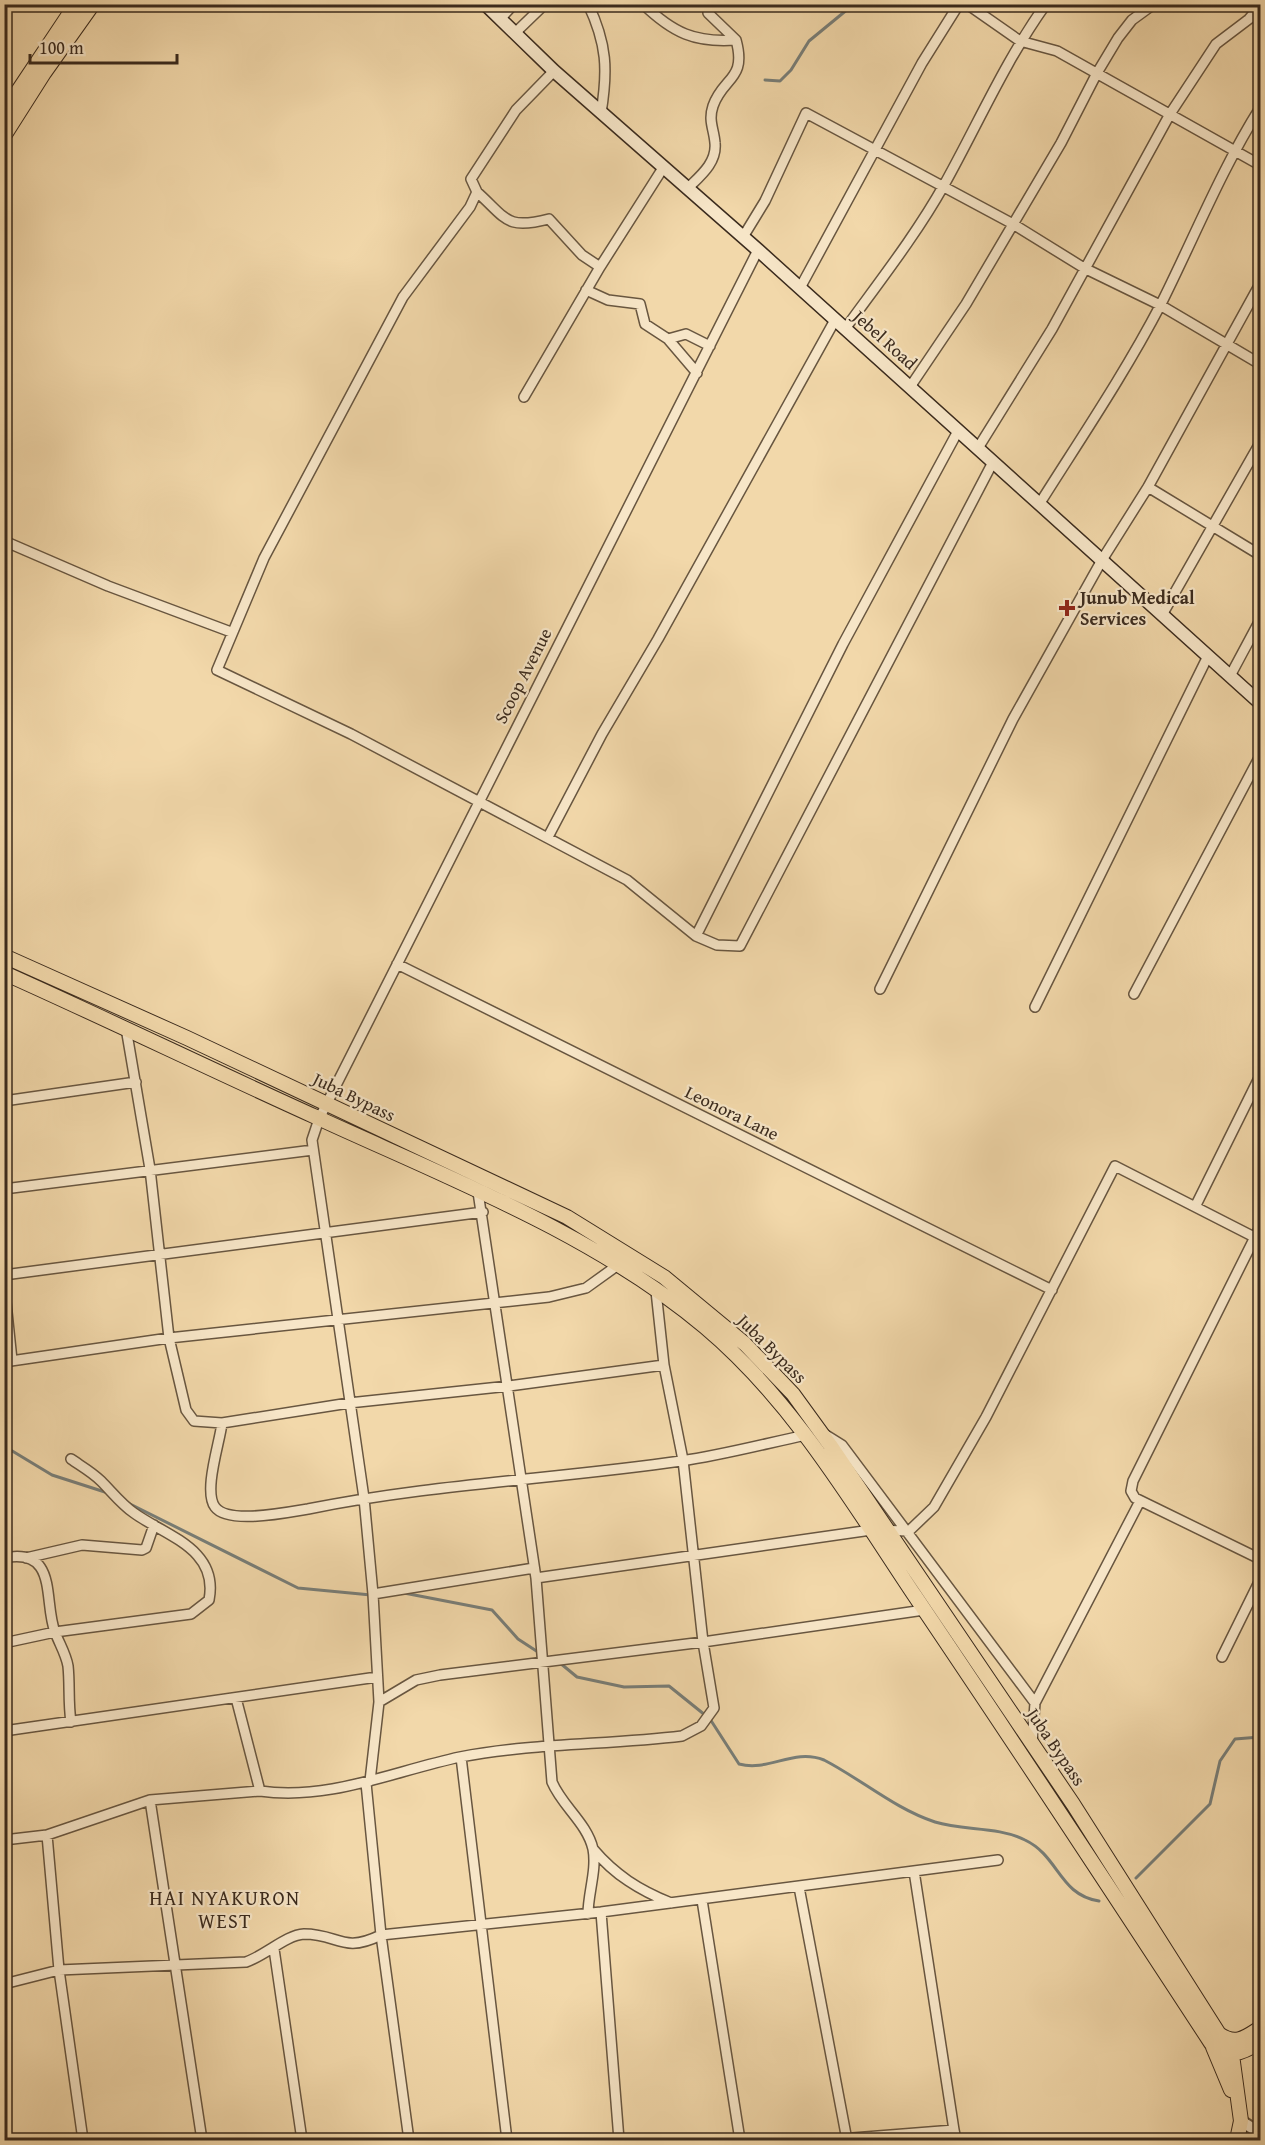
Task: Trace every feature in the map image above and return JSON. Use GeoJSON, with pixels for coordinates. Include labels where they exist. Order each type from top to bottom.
{"type":"FeatureCollection","features":[{"type":"Feature","properties":{"kind":"main road"},"geometry":{"type":"LineString","coordinates":[[4,136],[44,73],[93,4]]}},
{"type":"Feature","properties":{"kind":"main road","name":"Jebel Road"},"geometry":{"type":"LineString","coordinates":[[485,4],[554,71],[758,250],[1260,703]]}},
{"type":"Feature","properties":{"kind":"main road"},"geometry":{"type":"LineString","coordinates":[[4,112],[68,7]]}},
{"type":"Feature","properties":{"kind":"main road","name":"Juba Bypass"},"geometry":{"type":"LineString","coordinates":[[4,956],[567,1217],[679,1288],[745,1344],[789,1389],[888,1530],[1073,1804],[1215,2039]]}},
{"type":"Feature","properties":{"kind":"main road","name":"Juba Bypass"},"geometry":{"type":"LineString","coordinates":[[4,973],[319,1119],[415,1160],[565,1234],[618,1265],[701,1323],[735,1354],[806,1435],[1215,2039]]}},
{"type":"Feature","properties":{"kind":"main road"},"geometry":{"type":"LineString","coordinates":[[1215,2039],[1237,2041],[1260,2028]]}},
{"type":"Feature","properties":{"kind":"main road"},"geometry":{"type":"LineString","coordinates":[[1215,2039],[1232,2055],[1241,2121],[1238,2140]]}},
{"type":"Feature","properties":{"kind":"main road"},"geometry":{"type":"LineString","coordinates":[[1215,2039],[1241,2121]]}},
{"type":"Feature","properties":{"kind":"main road"},"geometry":{"type":"LineString","coordinates":[[1232,2055],[1240,2054],[1260,2042]]}},
{"type":"Feature","properties":{"kind":"main road"},"geometry":{"type":"LineString","coordinates":[[1237,2091],[1242,2069],[1260,2046]]}},
{"type":"Feature","properties":{"kind":"street"},"geometry":{"type":"LineString","coordinates":[[501,18],[514,4]]}},
{"type":"Feature","properties":{"kind":"street"},"geometry":{"type":"LineString","coordinates":[[516,32],[545,4]]}},
{"type":"Feature","properties":{"kind":"street"},"geometry":{"type":"LineString","coordinates":[[588,4],[605,55],[607,76],[601,112]]}},
{"type":"Feature","properties":{"kind":"street"},"geometry":{"type":"LineString","coordinates":[[643,4],[672,29],[686,35],[709,42],[736,40]]}},
{"type":"Feature","properties":{"kind":"street"},"geometry":{"type":"LineString","coordinates":[[687,189],[707,170],[714,152],[715,141],[709,118],[717,95],[736,76],[738,49],[736,40],[708,13],[708,4]]}},
{"type":"Feature","properties":{"kind":"street"},"geometry":{"type":"LineString","coordinates":[[800,288],[873,150],[922,63],[959,4]]}},
{"type":"Feature","properties":{"kind":"street"},"geometry":{"type":"LineString","coordinates":[[966,4],[1020,41],[1057,51],[1260,165]]}},
{"type":"Feature","properties":{"kind":"street"},"geometry":{"type":"LineString","coordinates":[[548,837],[602,734],[840,324],[910,238],[944,186],[1020,41],[1046,4]]}},
{"type":"Feature","properties":{"kind":"street"},"geometry":{"type":"LineString","coordinates":[[910,387],[966,303],[1061,143],[1097,73],[1132,20],[1154,4]]}},
{"type":"Feature","properties":{"kind":"street"},"geometry":{"type":"LineString","coordinates":[[978,448],[1052,329],[1170,114],[1216,44],[1250,19],[1260,6]]}},
{"type":"Feature","properties":{"kind":"street"},"geometry":{"type":"LineString","coordinates":[[554,71],[516,110],[471,179],[477,192],[510,222],[525,225],[549,219],[582,255],[600,267]]}},
{"type":"Feature","properties":{"kind":"street"},"geometry":{"type":"LineString","coordinates":[[1040,503],[1108,396],[1160,305],[1234,150],[1260,108]]}},
{"type":"Feature","properties":{"kind":"street"},"geometry":{"type":"LineString","coordinates":[[743,237],[765,201],[806,113],[1013,224],[1084,268],[1160,305],[1260,364]]}},
{"type":"Feature","properties":{"kind":"street"},"geometry":{"type":"LineString","coordinates":[[524,398],[586,290],[663,168]]}},
{"type":"Feature","properties":{"kind":"street"},"geometry":{"type":"LineString","coordinates":[[477,192],[454,232],[425,266],[404,297],[264,558],[217,669],[479,800],[627,880],[696,936],[717,945],[740,946],[993,462]]}},
{"type":"Feature","properties":{"kind":"street","name":"Scoop Avenue"},"geometry":{"type":"LineString","coordinates":[[409,2140],[381,1935],[368,1782],[379,1702],[373,1594],[364,1498],[336,1318],[312,1140],[326,1104],[758,250]]}},
{"type":"Feature","properties":{"kind":"street"},"geometry":{"type":"LineString","coordinates":[[880,989],[1013,720],[1102,560],[1148,487],[1260,284]]}},
{"type":"Feature","properties":{"kind":"street"},"geometry":{"type":"LineString","coordinates":[[586,290],[608,300],[640,304],[645,324],[668,339],[697,373]]}},
{"type":"Feature","properties":{"kind":"street"},"geometry":{"type":"LineString","coordinates":[[668,339],[687,334],[710,346]]}},
{"type":"Feature","properties":{"kind":"street"},"geometry":{"type":"LineString","coordinates":[[696,936],[843,645],[958,431]]}},
{"type":"Feature","properties":{"kind":"street"},"geometry":{"type":"LineString","coordinates":[[1162,615],[1260,443]]}},
{"type":"Feature","properties":{"kind":"street"},"geometry":{"type":"LineString","coordinates":[[1148,487],[1215,525],[1260,555]]}},
{"type":"Feature","properties":{"kind":"street"},"geometry":{"type":"LineString","coordinates":[[4,542],[108,586],[231,632]]}},
{"type":"Feature","properties":{"kind":"street"},"geometry":{"type":"LineString","coordinates":[[1230,676],[1260,620]]}},
{"type":"Feature","properties":{"kind":"street"},"geometry":{"type":"LineString","coordinates":[[1035,1006],[1208,656]]}},
{"type":"Feature","properties":{"kind":"street"},"geometry":{"type":"LineString","coordinates":[[1134,994],[1260,756]]}},
{"type":"Feature","properties":{"kind":"street","name":"Leonora Lane"},"geometry":{"type":"LineString","coordinates":[[397,964],[1052,1290]]}},
{"type":"Feature","properties":{"kind":"street"},"geometry":{"type":"LineString","coordinates":[[126,1028],[162,1255],[169,1338],[189,1416],[194,1421],[222,1423],[349,1403],[509,1386],[664,1365]]}},
{"type":"Feature","properties":{"kind":"street"},"geometry":{"type":"LineString","coordinates":[[1196,1205],[1260,1076]]}},
{"type":"Feature","properties":{"kind":"street"},"geometry":{"type":"LineString","coordinates":[[4,1101],[136,1082]]}},
{"type":"Feature","properties":{"kind":"street"},"geometry":{"type":"LineString","coordinates":[[4,1189],[313,1150]]}},
{"type":"Feature","properties":{"kind":"street"},"geometry":{"type":"LineString","coordinates":[[373,1594],[783,1544],[871,1530],[909,1531],[934,1507],[986,1417],[1115,1166],[1258,1238]]}},
{"type":"Feature","properties":{"kind":"street"},"geometry":{"type":"LineString","coordinates":[[478,1192],[497,1302],[535,1573],[552,1782],[585,1831],[593,1849],[608,1866],[642,1892],[672,1904]]}},
{"type":"Feature","properties":{"kind":"street"},"geometry":{"type":"LineString","coordinates":[[4,1275],[483,1212]]}},
{"type":"Feature","properties":{"kind":"street"},"geometry":{"type":"LineString","coordinates":[[1260,1227],[1258,1238],[1133,1481],[1131,1491],[1140,1501],[1260,1559]]}},
{"type":"Feature","properties":{"kind":"street"},"geometry":{"type":"LineString","coordinates":[[4,1283],[8,1361],[169,1338],[336,1318],[549,1297],[586,1288],[618,1265]]}},
{"type":"Feature","properties":{"kind":"street"},"geometry":{"type":"LineString","coordinates":[[4,1840],[47,1835],[150,1800],[260,1791],[276,1793],[320,1791],[368,1782],[461,1757],[550,1746],[682,1736],[701,1726],[714,1708],[703,1642],[683,1461],[664,1365],[656,1292]]}},
{"type":"Feature","properties":{"kind":"street"},"geometry":{"type":"LineString","coordinates":[[222,1423],[212,1474],[215,1508],[222,1512],[253,1517],[272,1516],[364,1498],[683,1461],[806,1435]]}},
{"type":"Feature","properties":{"kind":"street"},"geometry":{"type":"LineString","coordinates":[[821,1432],[842,1445],[909,1531],[1035,1703]]}},
{"type":"Feature","properties":{"kind":"street"},"geometry":{"type":"LineString","coordinates":[[4,1643],[55,1632],[191,1614],[209,1600],[211,1593],[201,1559],[192,1548],[133,1513],[92,1473],[71,1459]]}},
{"type":"Feature","properties":{"kind":"street"},"geometry":{"type":"LineString","coordinates":[[1031,1744],[1035,1703],[1140,1501]]}},
{"type":"Feature","properties":{"kind":"street"},"geometry":{"type":"LineString","coordinates":[[4,1558],[26,1557],[82,1545],[142,1550],[146,1548],[154,1525]]}},
{"type":"Feature","properties":{"kind":"street"},"geometry":{"type":"LineString","coordinates":[[26,1557],[36,1563],[47,1576],[55,1632],[68,1666],[71,1722]]}},
{"type":"Feature","properties":{"kind":"street"},"geometry":{"type":"LineString","coordinates":[[1222,1657],[1260,1580]]}},
{"type":"Feature","properties":{"kind":"street"},"geometry":{"type":"LineString","coordinates":[[379,1702],[416,1680],[924,1610]]}},
{"type":"Feature","properties":{"kind":"street"},"geometry":{"type":"LineString","coordinates":[[4,1731],[377,1677]]}},
{"type":"Feature","properties":{"kind":"street"},"geometry":{"type":"LineString","coordinates":[[237,1698],[260,1791]]}},
{"type":"Feature","properties":{"kind":"street"},"geometry":{"type":"LineString","coordinates":[[461,1757],[483,1923],[507,2140]]}},
{"type":"Feature","properties":{"kind":"street"},"geometry":{"type":"LineString","coordinates":[[150,1800],[202,2140]]}},
{"type":"Feature","properties":{"kind":"street"},"geometry":{"type":"LineString","coordinates":[[47,1835],[59,1970],[82,2140]]}},
{"type":"Feature","properties":{"kind":"street"},"geometry":{"type":"LineString","coordinates":[[588,1914],[594,1865],[593,1849]]}},
{"type":"Feature","properties":{"kind":"street"},"geometry":{"type":"LineString","coordinates":[[4,1984],[59,1970],[246,1962],[274,1949],[290,1937],[304,1934],[348,1945],[364,1943],[381,1935],[672,1904],[998,1860]]}},
{"type":"Feature","properties":{"kind":"street"},"geometry":{"type":"LineString","coordinates":[[914,1871],[956,2140]]}},
{"type":"Feature","properties":{"kind":"street"},"geometry":{"type":"LineString","coordinates":[[799,1887],[847,2139]]}},
{"type":"Feature","properties":{"kind":"street"},"geometry":{"type":"LineString","coordinates":[[702,1900],[740,2140]]}},
{"type":"Feature","properties":{"kind":"street"},"geometry":{"type":"LineString","coordinates":[[601,1912],[619,2140]]}},
{"type":"Feature","properties":{"kind":"street"},"geometry":{"type":"LineString","coordinates":[[274,1949],[302,2140]]}},
{"type":"Feature","properties":{"kind":"street"},"geometry":{"type":"LineString","coordinates":[[1241,2121],[1260,2133]]}},
{"type":"Feature","properties":{"kind":"street"},"geometry":{"type":"LineString","coordinates":[[827,2140],[954,2130]]}},
{"type":"Feature","properties":{"kind":"waterway"},"geometry":{"type":"LineString","coordinates":[[765,80],[780,81],[791,70],[809,41],[854,4]]}},
{"type":"Feature","properties":{"kind":"waterway"},"geometry":{"type":"LineString","coordinates":[[4,1446],[52,1475],[108,1493]]}},
{"type":"Feature","properties":{"kind":"waterway"},"geometry":{"type":"LineString","coordinates":[[128,1503],[298,1588],[371,1595]]}},
{"type":"Feature","properties":{"kind":"waterway"},"geometry":{"type":"LineString","coordinates":[[404,1593],[492,1610],[518,1639],[541,1654]]}},
{"type":"Feature","properties":{"kind":"waterway"},"geometry":{"type":"LineString","coordinates":[[560,1663],[577,1677],[624,1687],[669,1686],[705,1715]]}},
{"type":"Feature","properties":{"kind":"waterway"},"geometry":{"type":"LineString","coordinates":[[710,1719],[739,1764],[761,1765],[802,1757],[824,1760],[906,1810],[935,1822],[1003,1833],[1025,1840],[1045,1855],[1075,1891],[1099,1901]]}},
{"type":"Feature","properties":{"kind":"waterway"},"geometry":{"type":"LineString","coordinates":[[1136,1878],[1210,1804],[1220,1761],[1235,1739],[1260,1737]]}},
{"type":"Feature","properties":{"kind":"place","name":"Junub Medical Services"},"geometry":{"type":"Point","coordinates":[1067,608]}},
{"type":"Feature","properties":{"kind":"district","name":"HAI NYAKURON WEST"},"geometry":{"type":"Point","coordinates":[225,1910]}}]}
